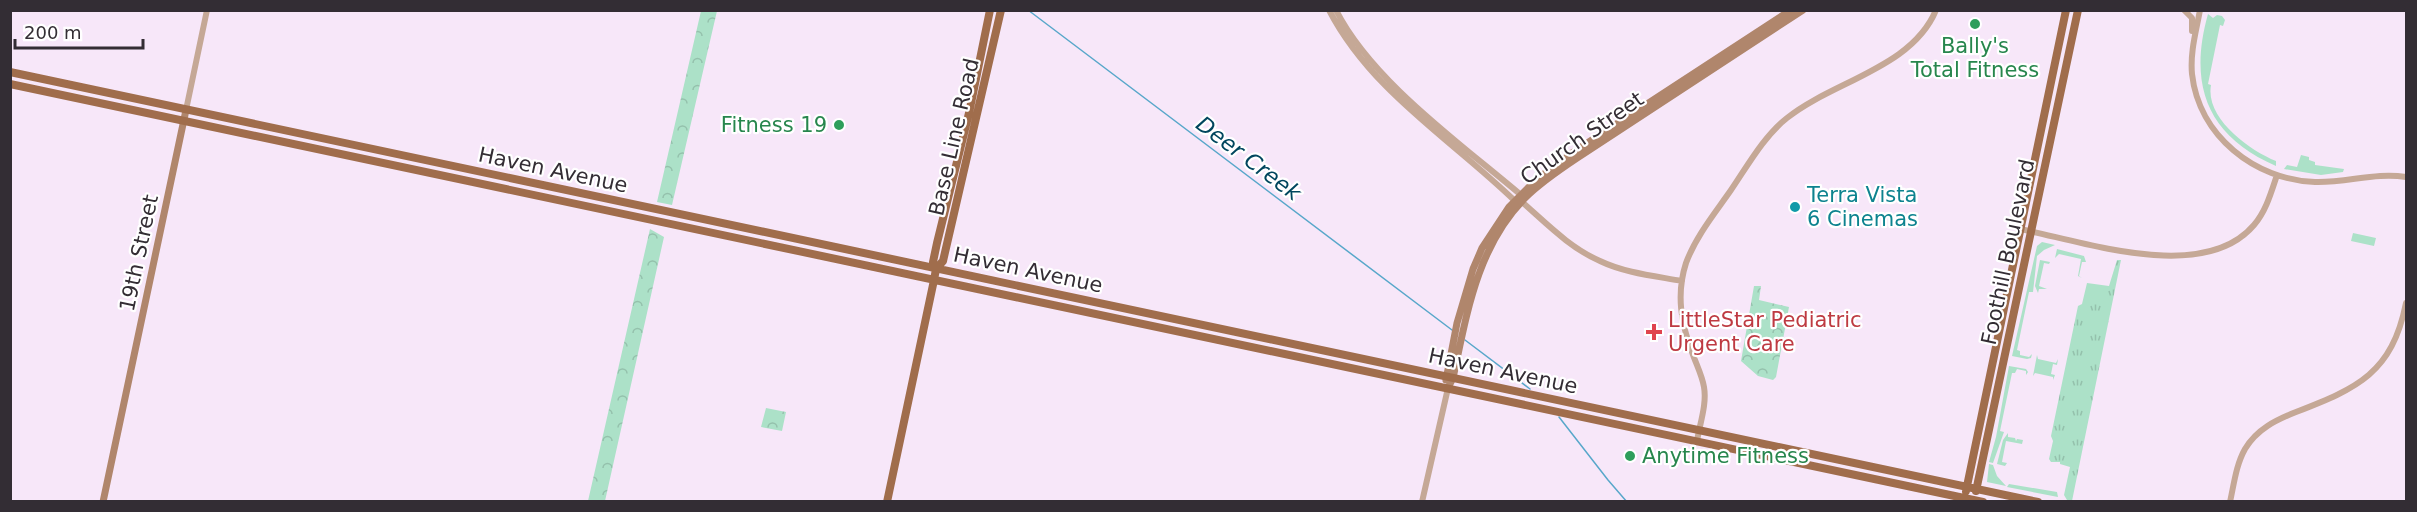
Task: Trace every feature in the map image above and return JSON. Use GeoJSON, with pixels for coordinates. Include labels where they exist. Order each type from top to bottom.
{"type":"FeatureCollection","features":[{"type":"Feature","properties":{"kind":"main road","name":"Base Line Road"},"geometry":{"type":"LineString","coordinates":[[936,269],[933,262],[969,113],[990,10]]}},
{"type":"Feature","properties":{"kind":"main road","name":"Base Line Road"},"geometry":{"type":"LineString","coordinates":[[887,501],[936,269],[943,261],[1001,10]]}},
{"type":"Feature","properties":{"kind":"main road","name":"Church Street"},"geometry":{"type":"LineString","coordinates":[[1448,388],[1459,335],[1464,294],[1482,248],[1537,179],[1572,153],[1791,10]]}},
{"type":"Feature","properties":{"kind":"main road","name":"Church Street"},"geometry":{"type":"LineString","coordinates":[[1519,199],[1577,158],[1803,10]]}},
{"type":"Feature","properties":{"kind":"main road","name":"Foothill Boulevard"},"geometry":{"type":"LineString","coordinates":[[1964,499],[2066,10]]}},
{"type":"Feature","properties":{"kind":"main road","name":"Foothill Boulevard"},"geometry":{"type":"LineString","coordinates":[[1974,500],[2078,10]]}},
{"type":"Feature","properties":{"kind":"main road","name":"Haven Avenue"},"geometry":{"type":"LineString","coordinates":[[10,72],[2038,501]]}},
{"type":"Feature","properties":{"kind":"main road","name":"Haven Avenue"},"geometry":{"type":"LineString","coordinates":[[10,84],[1964,499],[1983,501]]}},
{"type":"Feature","properties":{"kind":"main road","name":"19th Street"},"geometry":{"type":"LineString","coordinates":[[103,501],[186,110]]}},
{"type":"Feature","properties":{"kind":"street","name":"19th Street"},"geometry":{"type":"LineString","coordinates":[[186,110],[207,10]]}},
{"type":"Feature","properties":{"kind":"street"},"geometry":{"type":"LineString","coordinates":[[1329,10],[1356,54],[1383,83],[1519,199]]}},
{"type":"Feature","properties":{"kind":"street"},"geometry":{"type":"LineString","coordinates":[[1336,10],[1363,52],[1387,79],[1561,236],[1598,261],[1618,268],[1682,281]]}},
{"type":"Feature","properties":{"kind":"street"},"geometry":{"type":"LineString","coordinates":[[1697,441],[1704,405],[1704,387],[1682,321],[1680,302],[1686,263],[1699,237],[1772,133],[1797,111],[1909,47],[1926,29],[1936,10]]}},
{"type":"Feature","properties":{"kind":"street"},"geometry":{"type":"LineString","coordinates":[[2184,10],[2192,18],[2191,33],[2194,40]]}},
{"type":"Feature","properties":{"kind":"street"},"geometry":{"type":"LineString","coordinates":[[2200,10],[2194,40],[2192,67],[2194,87],[2209,123],[2235,152],[2248,162],[2277,175],[2316,182],[2369,175],[2406,177]]}},
{"type":"Feature","properties":{"kind":"street"},"geometry":{"type":"LineString","coordinates":[[2020,229],[2148,256],[2182,256],[2208,252],[2231,244],[2255,225],[2265,208],[2277,175]]}},
{"type":"Feature","properties":{"kind":"street"},"geometry":{"type":"LineString","coordinates":[[2230,501],[2240,459],[2252,439],[2272,422],[2339,395],[2363,381],[2383,360],[2393,344],[2401,327],[2406,303]]}},
{"type":"Feature","properties":{"kind":"street","name":"Church Street"},"geometry":{"type":"LineString","coordinates":[[1422,501],[1448,388]]}},
{"type":"Feature","properties":{"kind":"green space"},"geometry":{"type":"Polygon","coordinates":[[[701,11],[717,11],[672,205],[657,202],[701,11]]]}},
{"type":"Feature","properties":{"kind":"green space"},"geometry":{"type":"Polygon","coordinates":[[[2208,14],[2213,18],[2217,15],[2222,16],[2225,20],[2223,26],[2220,25],[2208,84],[2211,85],[2211,97],[2215,109],[2231,131],[2254,149],[2276,161],[2276,166],[2252,154],[2233,140],[2219,123],[2209,105],[2200,63],[2208,14]]]}},
{"type":"Feature","properties":{"kind":"green space"},"geometry":{"type":"Polygon","coordinates":[[[2301,155],[2309,157],[2315,165],[2344,169],[2343,172],[2321,175],[2284,169],[2287,165],[2297,167],[2301,155]]]}},
{"type":"Feature","properties":{"kind":"green space"},"geometry":{"type":"Polygon","coordinates":[[[650,229],[664,237],[605,501],[588,501],[650,229]]]}},
{"type":"Feature","properties":{"kind":"green space"},"geometry":{"type":"Polygon","coordinates":[[[2353,233],[2376,238],[2374,246],[2351,241],[2353,233]]]}},
{"type":"Feature","properties":{"kind":"green space"},"geometry":{"type":"Polygon","coordinates":[[[2042,242],[2055,245],[2037,256],[2033,292],[2029,292],[2017,350],[2020,351],[2020,355],[2029,357],[2032,354],[2031,358],[2027,359],[2012,356],[2037,246],[2042,242]]]}},
{"type":"Feature","properties":{"kind":"green space"},"geometry":{"type":"Polygon","coordinates":[[[2057,249],[2084,256],[2086,262],[2082,262],[2079,276],[2082,278],[2078,276],[2081,259],[2059,254],[2055,258],[2057,249]]]}},
{"type":"Feature","properties":{"kind":"green space"},"geometry":{"type":"Polygon","coordinates":[[[2040,260],[2050,262],[2049,264],[2044,263],[2039,286],[2047,289],[2039,289],[2038,293],[2035,286],[2040,260]]]}},
{"type":"Feature","properties":{"kind":"green space"},"geometry":{"type":"Polygon","coordinates":[[[2117,260],[2121,260],[2072,501],[2067,500],[2064,495],[2070,467],[2060,462],[2051,462],[2049,459],[2053,441],[2051,436],[2078,306],[2082,304],[2087,283],[2109,286],[2117,260]]]}},
{"type":"Feature","properties":{"kind":"green space"},"geometry":{"type":"Polygon","coordinates":[[[1754,286],[1761,286],[1759,300],[1789,307],[1776,377],[1773,380],[1758,376],[1741,361],[1754,286]]]}},
{"type":"Feature","properties":{"kind":"green space"},"geometry":{"type":"Polygon","coordinates":[[[2037,355],[2038,359],[2056,363],[2058,359],[2057,365],[2053,364],[2051,374],[2055,375],[2053,380],[2053,377],[2035,373],[2033,376],[2037,355]]]}},
{"type":"Feature","properties":{"kind":"green space"},"geometry":{"type":"Polygon","coordinates":[[[2009,366],[2026,369],[2028,372],[2026,375],[2026,371],[2017,369],[2015,373],[2012,373],[2000,431],[2004,432],[1993,463],[1989,462],[2009,366]]]}},
{"type":"Feature","properties":{"kind":"green space"},"geometry":{"type":"Polygon","coordinates":[[[766,408],[786,412],[782,431],[761,427],[766,408]]]}},
{"type":"Feature","properties":{"kind":"green space"},"geometry":{"type":"Polygon","coordinates":[[[2008,433],[2008,437],[2015,438],[2016,441],[2017,439],[2023,440],[2022,444],[2006,441],[2002,462],[2007,463],[2005,466],[1997,464],[2003,440],[2008,433]]]}},
{"type":"Feature","properties":{"kind":"green space"},"geometry":{"type":"Polygon","coordinates":[[[1989,464],[1993,465],[1997,476],[2006,486],[1987,482],[1989,464]]]}},
{"type":"Feature","properties":{"kind":"green space"},"geometry":{"type":"Polygon","coordinates":[[[2009,484],[2057,492],[2058,497],[2007,487],[2009,484]]]}},
{"type":"Feature","properties":{"kind":"waterway","name":"Deer Creek"},"geometry":{"type":"LineString","coordinates":[[1028,10],[1452,330]]}},
{"type":"Feature","properties":{"kind":"waterway","name":"Deer Creek"},"geometry":{"type":"LineString","coordinates":[[1465,340],[1530,389]]}},
{"type":"Feature","properties":{"kind":"waterway","name":"Deer Creek"},"geometry":{"type":"LineString","coordinates":[[1559,417],[1627,502]]}},
{"type":"Feature","properties":{"kind":"place","name":"Bally's Total Fitness"},"geometry":{"type":"Point","coordinates":[1975,24]}},
{"type":"Feature","properties":{"kind":"place","name":"Fitness 19"},"geometry":{"type":"Point","coordinates":[839,125]}},
{"type":"Feature","properties":{"kind":"place","name":"Terra Vista 6 Cinemas"},"geometry":{"type":"Point","coordinates":[1795,207]}},
{"type":"Feature","properties":{"kind":"place","name":"LittleStar Pediatric Urgent Care"},"geometry":{"type":"Point","coordinates":[1654,332]}},
{"type":"Feature","properties":{"kind":"place","name":"Anytime Fitness"},"geometry":{"type":"Point","coordinates":[1630,456]}}]}
